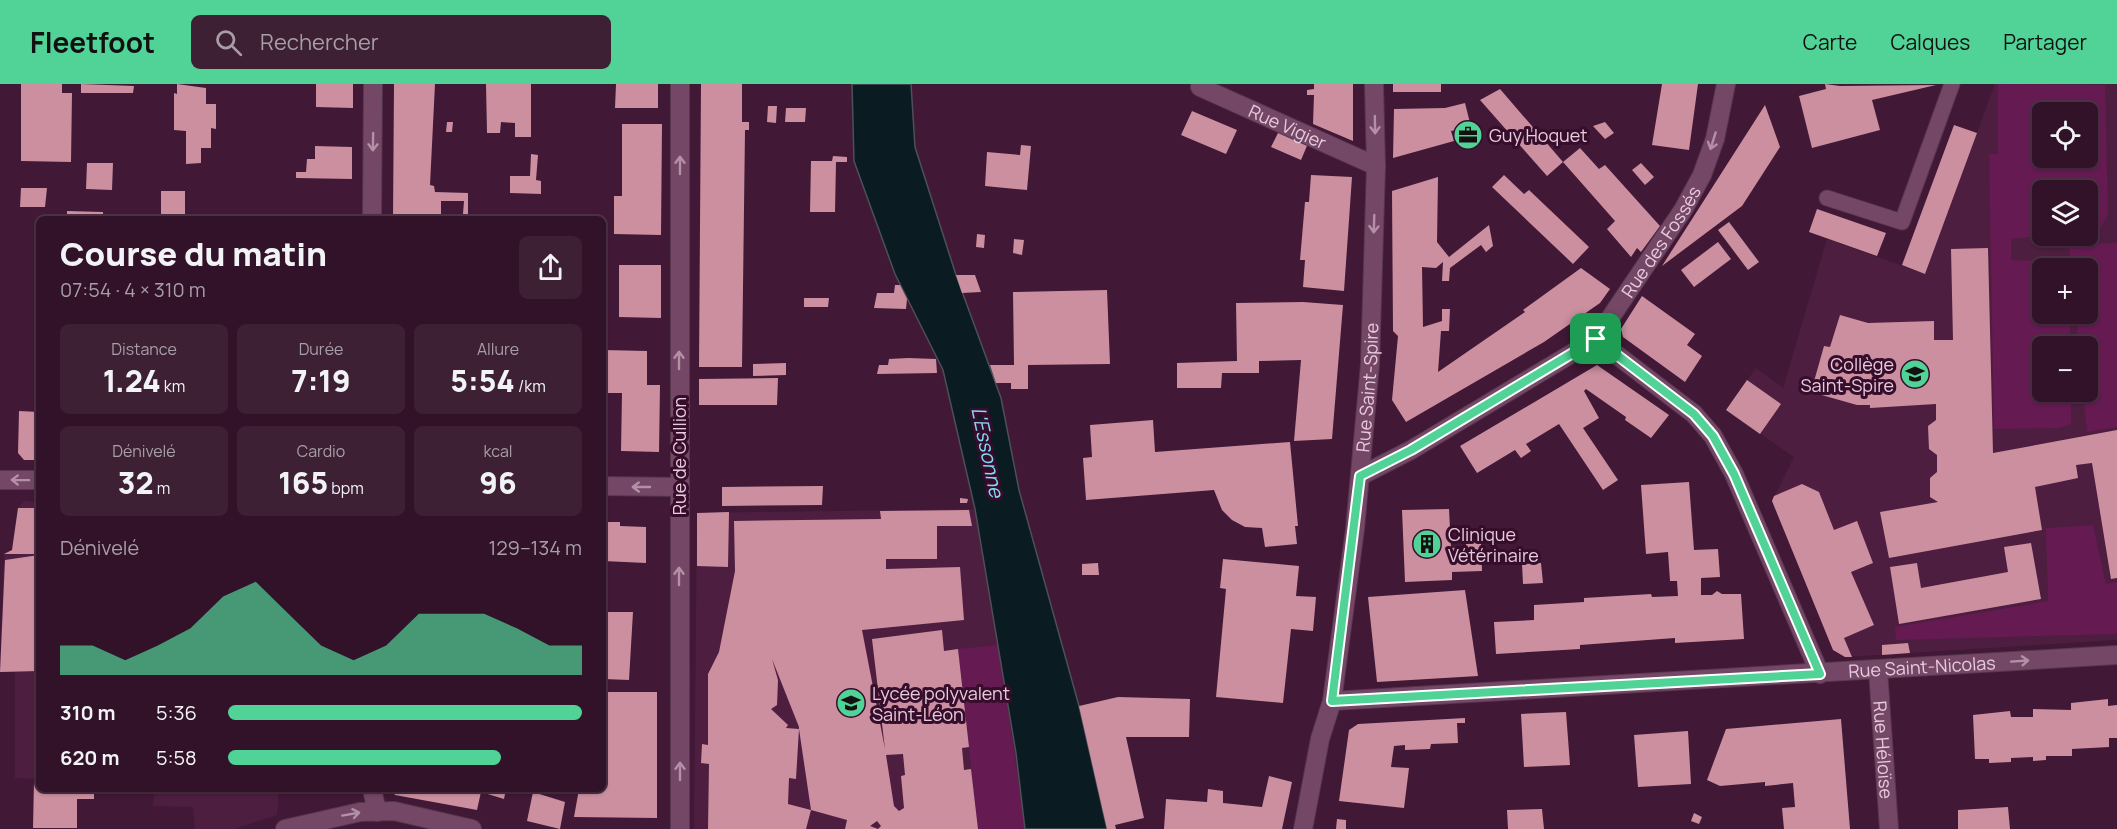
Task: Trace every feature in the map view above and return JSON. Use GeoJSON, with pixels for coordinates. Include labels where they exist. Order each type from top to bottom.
{"type":"FeatureCollection","features":[{"type":"Feature","properties":{"kind":"street"},"geometry":{"type":"LineString","coordinates":[[372,216],[373,84]]}},
{"type":"Feature","properties":{"kind":"street","name":"Rue de Cullion"},"geometry":{"type":"LineString","coordinates":[[680,84],[678,487],[680,829]]}},
{"type":"Feature","properties":{"kind":"street","name":"Rue Saint-Spire"},"geometry":{"type":"LineString","coordinates":[[1303,829],[1320,739],[1332,701],[1360,476],[1370,364],[1376,166],[1374,84]]}},
{"type":"Feature","properties":{"kind":"street","name":"Rue des Fossés"},"geometry":{"type":"LineString","coordinates":[[1360,476],[1411,450],[1596,339],[1683,210],[1702,175],[1714,139],[1726,84]]}},
{"type":"Feature","properties":{"kind":"street","name":"Rue Vigier"},"geometry":{"type":"LineString","coordinates":[[1199,85],[1376,166]]}},
{"type":"Feature","properties":{"kind":"street"},"geometry":{"type":"LineString","coordinates":[[1596,339],[1694,414],[1713,436],[1734,474],[1820,674]]}},
{"type":"Feature","properties":{"kind":"street"},"geometry":{"type":"LineString","coordinates":[[0,480],[36,480]]}},
{"type":"Feature","properties":{"kind":"street"},"geometry":{"type":"LineString","coordinates":[[606,486],[678,487]]}},
{"type":"Feature","properties":{"kind":"street","name":"Rue Saint-Nicolas"},"geometry":{"type":"LineString","coordinates":[[1332,701],[2117,655]]}},
{"type":"Feature","properties":{"kind":"street","name":"Rue Héloïse"},"geometry":{"type":"LineString","coordinates":[[1878,670],[1889,829]]}},
{"type":"Feature","properties":{"kind":"street"},"geometry":{"type":"LineString","coordinates":[[373,792],[376,812]]}},
{"type":"Feature","properties":{"kind":"street"},"geometry":{"type":"LineString","coordinates":[[285,829],[330,817],[376,812],[418,814],[472,829]]}},
{"type":"Feature","properties":{"kind":"lane"},"geometry":{"type":"LineString","coordinates":[[1827,198],[1902,222],[1952,84]]}},
{"type":"Feature","properties":{"kind":"shaded area","name":"Collège Saint-Spire"},"geometry":{"type":"Polygon","coordinates":[[[1995,84],[2117,84],[2117,640],[1845,657],[1833,650],[1772,501],[1794,457],[1726,410],[1756,368],[1783,388],[1827,239],[1925,274],[1995,84]]]}},
{"type":"Feature","properties":{"kind":"shaded area"},"geometry":{"type":"Polygon","coordinates":[[[1998,84],[2105,85],[2108,214],[2099,231],[2098,180],[2032,180],[2032,237],[2011,239],[2011,260],[2032,261],[2032,324],[2070,324],[2070,336],[2032,336],[2032,402],[2071,402],[2071,424],[2060,428],[1994,429],[1989,154],[1998,154],[1998,84]]]}},
{"type":"Feature","properties":{"kind":"shaded area"},"geometry":{"type":"Polygon","coordinates":[[[2098,243],[2117,243],[2117,427],[2087,432],[2084,402],[2098,402],[2098,336],[2078,336],[2077,324],[2098,324],[2098,258],[2070,258],[2069,246],[2098,246],[2098,243]]]}},
{"type":"Feature","properties":{"kind":"shaded area"},"geometry":{"type":"Polygon","coordinates":[[[24,501],[36,502],[36,779],[15,778],[15,672],[0,672],[4,554],[12,550],[18,508],[24,501]]]}},
{"type":"Feature","properties":{"kind":"shaded area","name":"Lycée polyvalent Saint-Léon"},"geometry":{"type":"Polygon","coordinates":[[[975,509],[1016,753],[1025,829],[694,829],[697,513],[975,509]]]}},
{"type":"Feature","properties":{"kind":"shaded area"},"geometry":{"type":"Polygon","coordinates":[[[2093,525],[2106,584],[2117,582],[2117,634],[1896,640],[1895,627],[2048,601],[2046,528],[2093,525]]]}},
{"type":"Feature","properties":{"kind":"shaded area"},"geometry":{"type":"Polygon","coordinates":[[[998,645],[1025,829],[978,829],[958,649],[998,645]]]}},
{"type":"Feature","properties":{"kind":"shaded area"},"geometry":{"type":"Polygon","coordinates":[[[154,792],[279,792],[277,815],[234,829],[195,829],[193,807],[153,806],[154,792]]]}},
{"type":"Feature","properties":{"kind":"water","name":"L'Essonne"},"geometry":{"type":"Polygon","coordinates":[[[852,84],[911,84],[915,147],[956,275],[1001,398],[1019,490],[1079,706],[1107,829],[1025,829],[1016,753],[975,509],[943,370],[895,274],[854,161],[852,84]]]}},
{"type":"Feature","properties":{"kind":"building"},"geometry":{"type":"Polygon","coordinates":[[[21,84],[62,84],[62,93],[72,93],[71,162],[21,161],[21,84]]]}},
{"type":"Feature","properties":{"kind":"building"},"geometry":{"type":"Polygon","coordinates":[[[81,84],[134,86],[133,93],[81,93],[81,84]]]}},
{"type":"Feature","properties":{"kind":"building"},"geometry":{"type":"Polygon","coordinates":[[[177,84],[206,88],[206,104],[216,104],[216,129],[211,128],[211,148],[201,148],[201,163],[186,164],[186,131],[174,130],[174,93],[177,94],[177,84]]]}},
{"type":"Feature","properties":{"kind":"building"},"geometry":{"type":"Polygon","coordinates":[[[316,84],[353,84],[353,108],[316,107],[316,84]]]}},
{"type":"Feature","properties":{"kind":"building"},"geometry":{"type":"Polygon","coordinates":[[[394,84],[435,84],[430,185],[434,186],[435,192],[468,193],[468,216],[457,216],[463,214],[464,201],[441,201],[441,216],[393,216],[394,84]]]}},
{"type":"Feature","properties":{"kind":"building"},"geometry":{"type":"Polygon","coordinates":[[[486,84],[531,84],[531,137],[515,137],[515,123],[501,122],[500,133],[487,133],[486,84]]]}},
{"type":"Feature","properties":{"kind":"building"},"geometry":{"type":"Polygon","coordinates":[[[616,84],[658,84],[658,108],[615,108],[616,84]]]}},
{"type":"Feature","properties":{"kind":"building"},"geometry":{"type":"Polygon","coordinates":[[[701,84],[742,84],[742,122],[749,122],[749,130],[745,130],[742,367],[699,367],[701,84]]]}},
{"type":"Feature","properties":{"kind":"building"},"geometry":{"type":"Polygon","coordinates":[[[1314,84],[1353,84],[1353,141],[1313,124],[1314,95],[1307,95],[1307,90],[1314,89],[1314,84]]]}},
{"type":"Feature","properties":{"kind":"building"},"geometry":{"type":"Polygon","coordinates":[[[1393,84],[1441,84],[1441,92],[1393,92],[1393,84]]]}},
{"type":"Feature","properties":{"kind":"building"},"geometry":{"type":"Polygon","coordinates":[[[1662,84],[1698,84],[1689,150],[1652,145],[1662,84]]]}},
{"type":"Feature","properties":{"kind":"building"},"geometry":{"type":"Polygon","coordinates":[[[1825,84],[1840,86],[1936,85],[1872,100],[1880,130],[1812,148],[1799,96],[1826,89],[1825,84]]]}},
{"type":"Feature","properties":{"kind":"building"},"geometry":{"type":"Polygon","coordinates":[[[1500,89],[1563,162],[1547,176],[1480,100],[1500,89]]]}},
{"type":"Feature","properties":{"kind":"building"},"geometry":{"type":"Polygon","coordinates":[[[1465,103],[1471,127],[1451,131],[1454,141],[1393,158],[1394,109],[1445,108],[1465,103]]]}},
{"type":"Feature","properties":{"kind":"building"},"geometry":{"type":"Polygon","coordinates":[[[1765,105],[1780,147],[1742,206],[1662,266],[1765,105]]]}},
{"type":"Feature","properties":{"kind":"building"},"geometry":{"type":"Polygon","coordinates":[[[768,106],[777,106],[776,123],[767,122],[768,106]]]}},
{"type":"Feature","properties":{"kind":"building"},"geometry":{"type":"Polygon","coordinates":[[[786,108],[806,108],[805,122],[785,122],[786,108]]]}},
{"type":"Feature","properties":{"kind":"building"},"geometry":{"type":"Polygon","coordinates":[[[1192,111],[1237,130],[1226,154],[1181,135],[1192,111]]]}},
{"type":"Feature","properties":{"kind":"building"},"geometry":{"type":"Polygon","coordinates":[[[447,122],[453,122],[452,132],[446,132],[447,122]]]}},
{"type":"Feature","properties":{"kind":"building"},"geometry":{"type":"Polygon","coordinates":[[[1605,122],[1614,133],[1605,139],[1593,126],[1605,122]]]}},
{"type":"Feature","properties":{"kind":"building"},"geometry":{"type":"Polygon","coordinates":[[[622,124],[662,124],[661,235],[614,234],[614,196],[622,196],[622,124]]]}},
{"type":"Feature","properties":{"kind":"building"},"geometry":{"type":"Polygon","coordinates":[[[1954,125],[1977,133],[1925,274],[1902,265],[1954,125]]]}},
{"type":"Feature","properties":{"kind":"building"},"geometry":{"type":"Polygon","coordinates":[[[1280,129],[1309,141],[1301,160],[1271,147],[1280,129]]]}},
{"type":"Feature","properties":{"kind":"building"},"geometry":{"type":"Polygon","coordinates":[[[1021,145],[1031,146],[1027,190],[985,186],[987,152],[1020,155],[1021,145]]]}},
{"type":"Feature","properties":{"kind":"building"},"geometry":{"type":"Polygon","coordinates":[[[315,146],[352,147],[352,179],[296,178],[296,172],[306,172],[307,159],[315,159],[315,146]]]}},
{"type":"Feature","properties":{"kind":"building"},"geometry":{"type":"Polygon","coordinates":[[[1580,148],[1599,169],[1605,165],[1660,226],[1641,252],[1637,248],[1631,257],[1607,229],[1615,221],[1563,162],[1580,148]]]}},
{"type":"Feature","properties":{"kind":"building"},"geometry":{"type":"Polygon","coordinates":[[[531,154],[538,155],[536,180],[541,181],[541,194],[510,193],[510,176],[530,176],[531,154]]]}},
{"type":"Feature","properties":{"kind":"building"},"geometry":{"type":"Polygon","coordinates":[[[833,156],[847,157],[847,162],[836,162],[835,212],[810,212],[811,161],[832,161],[833,156]]]}},
{"type":"Feature","properties":{"kind":"building"},"geometry":{"type":"Polygon","coordinates":[[[87,163],[113,163],[112,190],[86,189],[87,163]]]}},
{"type":"Feature","properties":{"kind":"building"},"geometry":{"type":"Polygon","coordinates":[[[1641,163],[1654,177],[1645,185],[1632,170],[1641,163]]]}},
{"type":"Feature","properties":{"kind":"building"},"geometry":{"type":"Polygon","coordinates":[[[1311,175],[1352,177],[1344,291],[1303,287],[1305,260],[1300,260],[1305,202],[1309,202],[1311,175]]]}},
{"type":"Feature","properties":{"kind":"building"},"geometry":{"type":"Polygon","coordinates":[[[1504,175],[1524,194],[1529,190],[1589,247],[1573,264],[1492,187],[1504,175]]]}},
{"type":"Feature","properties":{"kind":"building"},"geometry":{"type":"Polygon","coordinates":[[[1438,177],[1437,242],[1449,257],[1489,225],[1493,246],[1486,252],[1481,245],[1450,268],[1449,281],[1442,281],[1443,262],[1436,268],[1422,267],[1423,327],[1442,321],[1442,309],[1450,309],[1449,331],[1441,331],[1438,372],[1525,312],[1523,310],[1581,268],[1610,289],[1600,303],[1544,342],[1406,422],[1392,400],[1398,336],[1393,331],[1392,191],[1438,177]]]}},
{"type":"Feature","properties":{"kind":"building"},"geometry":{"type":"Polygon","coordinates":[[[21,188],[47,188],[45,207],[20,207],[21,188]]]}},
{"type":"Feature","properties":{"kind":"building"},"geometry":{"type":"Polygon","coordinates":[[[161,191],[185,191],[185,216],[161,216],[161,191]]]}},
{"type":"Feature","properties":{"kind":"building"},"geometry":{"type":"Polygon","coordinates":[[[1817,209],[1886,233],[1877,256],[1809,232],[1817,209]]]}},
{"type":"Feature","properties":{"kind":"building"},"geometry":{"type":"Polygon","coordinates":[[[67,211],[103,212],[103,216],[67,216],[67,211]]]}},
{"type":"Feature","properties":{"kind":"building"},"geometry":{"type":"Polygon","coordinates":[[[1729,222],[1759,262],[1748,270],[1718,230],[1729,222]]]}},
{"type":"Feature","properties":{"kind":"building"},"geometry":{"type":"Polygon","coordinates":[[[977,234],[985,235],[984,248],[976,247],[977,234]]]}},
{"type":"Feature","properties":{"kind":"building"},"geometry":{"type":"Polygon","coordinates":[[[1014,239],[1024,240],[1022,255],[1013,253],[1014,239]]]}},
{"type":"Feature","properties":{"kind":"building"},"geometry":{"type":"Polygon","coordinates":[[[1718,242],[1731,259],[1694,287],[1681,270],[1718,242]]]}},
{"type":"Feature","properties":{"kind":"building"},"geometry":{"type":"Polygon","coordinates":[[[1988,248],[1993,453],[2117,430],[2117,578],[2111,579],[2092,463],[2076,465],[2078,478],[2035,487],[2042,530],[1889,558],[1880,512],[1938,502],[1930,497],[1930,478],[1937,472],[1937,455],[1929,449],[1928,426],[1936,420],[1936,404],[1870,408],[1870,405],[1857,405],[1811,392],[1824,346],[1830,347],[1840,315],[1868,323],[1934,321],[1934,340],[1953,340],[1951,249],[1988,248]]]}},
{"type":"Feature","properties":{"kind":"building"},"geometry":{"type":"Polygon","coordinates":[[[619,265],[661,265],[661,318],[619,317],[619,265]]]}},
{"type":"Feature","properties":{"kind":"building"},"geometry":{"type":"Polygon","coordinates":[[[956,275],[975,275],[981,292],[962,293],[956,275]]]}},
{"type":"Feature","properties":{"kind":"building"},"geometry":{"type":"Polygon","coordinates":[[[895,285],[900,285],[907,299],[906,309],[874,308],[877,293],[894,293],[895,285]]]}},
{"type":"Feature","properties":{"kind":"building"},"geometry":{"type":"Polygon","coordinates":[[[1107,290],[1110,364],[1028,365],[1028,389],[1011,389],[1011,383],[996,383],[990,365],[1014,365],[1013,292],[1107,290]]]}},
{"type":"Feature","properties":{"kind":"building"},"geometry":{"type":"Polygon","coordinates":[[[1642,296],[1695,334],[1687,345],[1702,356],[1685,382],[1623,337],[1621,329],[1642,296]]]}},
{"type":"Feature","properties":{"kind":"building"},"geometry":{"type":"Polygon","coordinates":[[[804,298],[829,298],[828,307],[804,307],[804,298]]]}},
{"type":"Feature","properties":{"kind":"building"},"geometry":{"type":"Polygon","coordinates":[[[1303,302],[1343,305],[1332,439],[1294,441],[1301,360],[1259,361],[1259,373],[1222,373],[1221,388],[1177,388],[1177,363],[1237,361],[1236,303],[1303,302]]]}},
{"type":"Feature","properties":{"kind":"building"},"geometry":{"type":"Polygon","coordinates":[[[606,350],[647,351],[647,385],[660,385],[659,452],[621,451],[622,393],[606,393],[606,350]]]}},
{"type":"Feature","properties":{"kind":"building"},"geometry":{"type":"Polygon","coordinates":[[[889,359],[936,359],[937,373],[877,374],[879,365],[888,365],[889,359]]]}},
{"type":"Feature","properties":{"kind":"building"},"geometry":{"type":"Polygon","coordinates":[[[786,363],[786,375],[753,376],[753,364],[786,363]]]}},
{"type":"Feature","properties":{"kind":"building"},"geometry":{"type":"Polygon","coordinates":[[[1597,365],[1669,415],[1651,438],[1625,420],[1626,417],[1586,389],[1584,391],[1599,418],[1583,428],[1618,480],[1603,490],[1559,424],[1526,444],[1531,451],[1521,458],[1515,450],[1477,473],[1460,446],[1597,365]]]}},
{"type":"Feature","properties":{"kind":"building"},"geometry":{"type":"Polygon","coordinates":[[[778,378],[777,405],[699,405],[699,379],[778,378]]]}},
{"type":"Feature","properties":{"kind":"building"},"geometry":{"type":"Polygon","coordinates":[[[1747,380],[1781,404],[1760,434],[1726,410],[1747,380]]]}},
{"type":"Feature","properties":{"kind":"building"},"geometry":{"type":"Polygon","coordinates":[[[19,411],[36,412],[36,460],[24,460],[18,453],[19,411]]]}},
{"type":"Feature","properties":{"kind":"building"},"geometry":{"type":"Polygon","coordinates":[[[1153,420],[1155,452],[1290,442],[1298,526],[1295,526],[1297,544],[1265,547],[1262,528],[1245,527],[1232,520],[1222,510],[1214,490],[1086,500],[1083,458],[1092,457],[1090,425],[1153,420]]]}},
{"type":"Feature","properties":{"kind":"building"},"geometry":{"type":"Polygon","coordinates":[[[1689,482],[1694,550],[1718,549],[1720,577],[1701,578],[1701,595],[1712,595],[1717,591],[1722,594],[1741,594],[1744,639],[1675,643],[1675,638],[1580,645],[1580,649],[1496,654],[1494,622],[1534,620],[1534,605],[1584,602],[1584,598],[1651,594],[1652,597],[1678,596],[1677,581],[1670,581],[1668,552],[1646,554],[1641,485],[1689,482]]]}},
{"type":"Feature","properties":{"kind":"building"},"geometry":{"type":"Polygon","coordinates":[[[1802,484],[1819,492],[1834,530],[1857,521],[1873,563],[1851,572],[1874,625],[1844,638],[1852,657],[1845,657],[1833,650],[1772,501],[1774,496],[1802,484]]]}},
{"type":"Feature","properties":{"kind":"building"},"geometry":{"type":"Polygon","coordinates":[[[823,486],[822,505],[722,506],[722,487],[823,486]]]}},
{"type":"Feature","properties":{"kind":"building"},"geometry":{"type":"Polygon","coordinates":[[[960,498],[968,499],[967,503],[960,503],[960,498]]]}},
{"type":"Feature","properties":{"kind":"building"},"geometry":{"type":"Polygon","coordinates":[[[18,508],[36,508],[36,554],[4,554],[12,550],[18,508]]]}},
{"type":"Feature","properties":{"kind":"building","name":"Clinique Vétérinaire"},"geometry":{"type":"Polygon","coordinates":[[[1449,509],[1451,548],[1466,547],[1466,542],[1481,541],[1482,571],[1452,572],[1452,580],[1405,582],[1402,510],[1449,509]]]}},
{"type":"Feature","properties":{"kind":"building","name":"Lycée polyvalent Saint-Léon"},"geometry":{"type":"Polygon","coordinates":[[[969,510],[972,526],[937,526],[937,559],[886,559],[886,569],[960,567],[964,620],[862,630],[885,749],[872,639],[942,630],[944,651],[958,649],[969,747],[962,748],[964,770],[971,769],[978,829],[878,829],[845,829],[847,820],[811,810],[806,829],[708,829],[709,764],[701,763],[702,744],[708,745],[708,674],[719,652],[735,571],[734,521],[881,519],[880,511],[969,510]],[[772,659],[778,680],[777,705],[771,709],[788,725],[786,728],[799,729],[799,727],[772,659]],[[799,729],[796,779],[789,778],[788,804],[811,810],[799,729]],[[903,754],[886,755],[894,806],[899,811],[904,808],[901,776],[905,775],[903,754]],[[877,821],[870,826],[878,829],[881,826],[877,821]]]}},
{"type":"Feature","properties":{"kind":"building"},"geometry":{"type":"Polygon","coordinates":[[[729,512],[728,567],[697,566],[697,513],[729,512]]]}},
{"type":"Feature","properties":{"kind":"building"},"geometry":{"type":"Polygon","coordinates":[[[606,522],[620,522],[620,526],[646,527],[646,563],[606,561],[606,522]]]}},
{"type":"Feature","properties":{"kind":"building"},"geometry":{"type":"Polygon","coordinates":[[[2031,543],[2041,599],[1899,624],[1890,567],[1917,563],[1921,588],[2008,572],[2004,547],[2031,543]]]}},
{"type":"Feature","properties":{"kind":"building"},"geometry":{"type":"Polygon","coordinates":[[[36,555],[36,671],[0,672],[5,560],[36,555]]]}},
{"type":"Feature","properties":{"kind":"building"},"geometry":{"type":"Polygon","coordinates":[[[1223,559],[1299,566],[1296,596],[1316,597],[1313,631],[1291,629],[1283,703],[1216,697],[1226,589],[1220,588],[1223,559]]]}},
{"type":"Feature","properties":{"kind":"building"},"geometry":{"type":"Polygon","coordinates":[[[1098,563],[1099,575],[1082,575],[1082,564],[1098,563]]]}},
{"type":"Feature","properties":{"kind":"building"},"geometry":{"type":"Polygon","coordinates":[[[1541,563],[1543,583],[1523,584],[1522,564],[1541,563]]]}},
{"type":"Feature","properties":{"kind":"building"},"geometry":{"type":"Polygon","coordinates":[[[1465,590],[1478,676],[1377,682],[1368,597],[1465,590]]]}},
{"type":"Feature","properties":{"kind":"building"},"geometry":{"type":"Polygon","coordinates":[[[606,612],[633,612],[629,680],[606,679],[606,612]]]}},
{"type":"Feature","properties":{"kind":"building"},"geometry":{"type":"Polygon","coordinates":[[[1908,643],[1910,653],[1882,655],[1882,645],[1908,643]]]}},
{"type":"Feature","properties":{"kind":"building"},"geometry":{"type":"Polygon","coordinates":[[[606,692],[657,692],[657,818],[574,817],[578,792],[606,792],[606,692]]]}},
{"type":"Feature","properties":{"kind":"building"},"geometry":{"type":"Polygon","coordinates":[[[1118,697],[1190,699],[1189,737],[1126,737],[1144,818],[1115,825],[1116,829],[1107,829],[1079,706],[1118,697]]]}},
{"type":"Feature","properties":{"kind":"building"},"geometry":{"type":"Polygon","coordinates":[[[2108,699],[2108,706],[2117,705],[2117,738],[2109,738],[2109,747],[2072,749],[2072,756],[2046,756],[2046,760],[2033,761],[2033,757],[2011,758],[2011,762],[1989,763],[1989,759],[1975,759],[1973,715],[2010,711],[2011,717],[2033,717],[2033,709],[2071,710],[2071,703],[2108,699]]]}},
{"type":"Feature","properties":{"kind":"building"},"geometry":{"type":"Polygon","coordinates":[[[1566,712],[1570,765],[1524,767],[1521,714],[1566,712]]]}},
{"type":"Feature","properties":{"kind":"building"},"geometry":{"type":"Polygon","coordinates":[[[1465,718],[1465,723],[1457,723],[1458,743],[1431,744],[1430,749],[1405,750],[1405,745],[1394,746],[1391,767],[1409,768],[1404,808],[1339,801],[1349,730],[1358,724],[1465,718]]]}},
{"type":"Feature","properties":{"kind":"building"},"geometry":{"type":"Polygon","coordinates":[[[1841,719],[1850,829],[1784,829],[1782,808],[1795,807],[1793,783],[1765,786],[1765,782],[1720,786],[1707,780],[1726,729],[1841,719]]]}},
{"type":"Feature","properties":{"kind":"building"},"geometry":{"type":"Polygon","coordinates":[[[1688,731],[1691,784],[1638,787],[1634,735],[1688,731]]]}},
{"type":"Feature","properties":{"kind":"building"},"geometry":{"type":"Polygon","coordinates":[[[1269,776],[1292,782],[1282,829],[1164,829],[1166,799],[1207,802],[1208,789],[1223,791],[1223,803],[1262,807],[1269,776]]]}},
{"type":"Feature","properties":{"kind":"building"},"geometry":{"type":"Polygon","coordinates":[[[34,780],[36,780],[36,792],[94,792],[94,799],[77,799],[77,828],[33,828],[34,780]]]}},
{"type":"Feature","properties":{"kind":"building"},"geometry":{"type":"Polygon","coordinates":[[[393,792],[481,792],[477,810],[395,795],[393,792]]]}},
{"type":"Feature","properties":{"kind":"building"},"geometry":{"type":"Polygon","coordinates":[[[481,792],[505,792],[504,799],[481,792]]]}},
{"type":"Feature","properties":{"kind":"building"},"geometry":{"type":"Polygon","coordinates":[[[533,792],[565,802],[560,829],[527,821],[533,792]]]}},
{"type":"Feature","properties":{"kind":"building"},"geometry":{"type":"Polygon","coordinates":[[[2008,807],[2010,829],[1958,829],[1958,810],[2008,807]]]}},
{"type":"Feature","properties":{"kind":"building"},"geometry":{"type":"Polygon","coordinates":[[[1542,809],[1544,829],[1508,829],[1507,810],[1542,809]]]}},
{"type":"Feature","properties":{"kind":"building"},"geometry":{"type":"Polygon","coordinates":[[[1694,813],[1702,817],[1699,824],[1691,821],[1694,813]]]}},
{"type":"Feature","properties":{"kind":"building"},"geometry":{"type":"Polygon","coordinates":[[[1337,819],[1346,820],[1346,829],[1336,829],[1337,819]]]}},
{"type":"Feature","properties":{"kind":"place","name":"Guy Hoquet"},"geometry":{"type":"Point","coordinates":[1468,135]}},
{"type":"Feature","properties":{"kind":"place","name":"Collège Saint-Spire"},"geometry":{"type":"Point","coordinates":[1915,374]}},
{"type":"Feature","properties":{"kind":"place","name":"Clinique Vétérinaire"},"geometry":{"type":"Point","coordinates":[1427,544]}},
{"type":"Feature","properties":{"kind":"place","name":"Lycée polyvalent Saint-Léon"},"geometry":{"type":"Point","coordinates":[851,703]}},
{"type":"Feature","properties":{"kind":"route"},"geometry":{"type":"LineString","coordinates":[[1596,339],[1694,414],[1713,436],[1734,474],[1820,674],[1332,701],[1360,476],[1411,450],[1596,339]]}}]}
